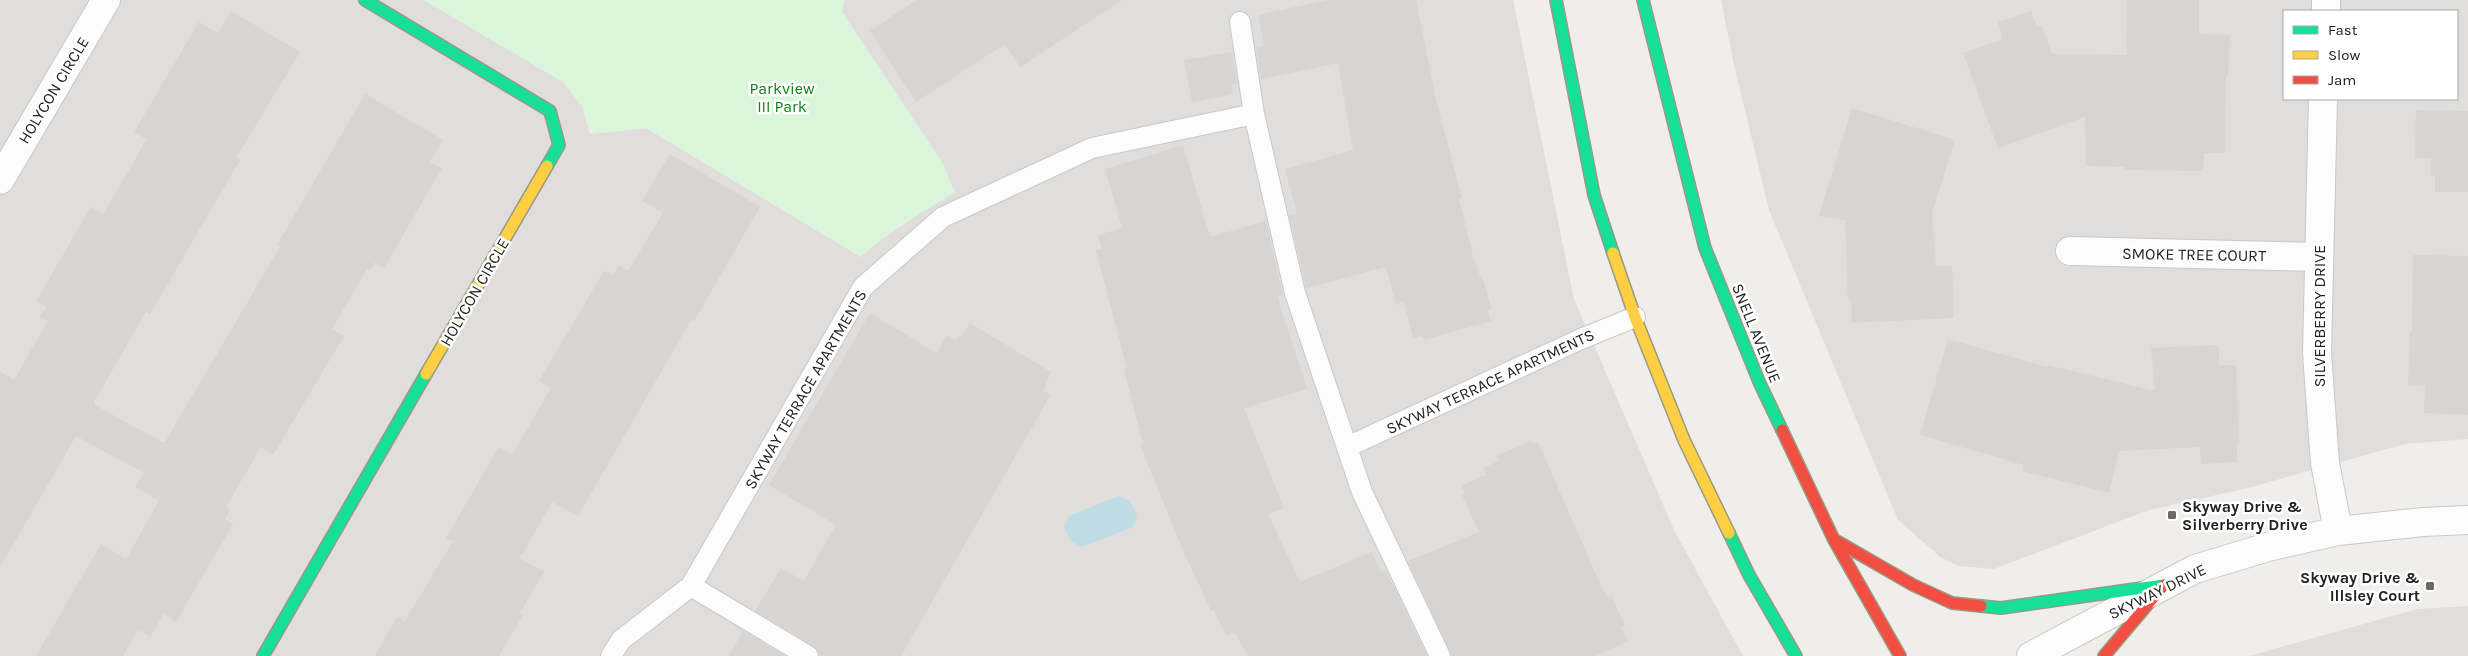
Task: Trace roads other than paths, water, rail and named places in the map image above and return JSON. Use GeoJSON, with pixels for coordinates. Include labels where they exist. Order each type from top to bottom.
{"type":"FeatureCollection","features":[{"type":"Feature","properties":{"kind":"main road","name":"HOLYCON CIRCLE"},"geometry":{"type":"LineString","coordinates":[[263,656],[559,145],[550,111],[365,0]]}},
{"type":"Feature","properties":{"kind":"main road"},"geometry":{"type":"LineString","coordinates":[[1556,0],[1594,195],[1634,317],[1684,440],[1740,557],[1796,656]]}},
{"type":"Feature","properties":{"kind":"main road","name":"SNELL AVENUE"},"geometry":{"type":"LineString","coordinates":[[1643,0],[1705,248],[1760,384],[1834,540],[1900,656]]}},
{"type":"Feature","properties":{"kind":"main road"},"geometry":{"type":"LineString","coordinates":[[1834,540],[1914,585],[1952,603],[2001,608],[2164,585]]}},
{"type":"Feature","properties":{"kind":"main road"},"geometry":{"type":"LineString","coordinates":[[2104,656],[2164,585]]}},
{"type":"Feature","properties":{"kind":"street","name":"HOLYCON CIRCLE"},"geometry":{"type":"LineString","coordinates":[[0,180],[106,0]]}},
{"type":"Feature","properties":{"kind":"street","name":"SILVERBERRY DRIVE"},"geometry":{"type":"LineString","coordinates":[[2323,100],[2317,362],[2325,463],[2338,531]]}},
{"type":"Feature","properties":{"kind":"street","name":"SMOKE TREE COURT"},"geometry":{"type":"LineString","coordinates":[[2070,251],[2318,257]]}},
{"type":"Feature","properties":{"kind":"street","name":"SKYWAY DRIVE"},"geometry":{"type":"LineString","coordinates":[[2031,656],[2195,569],[2241,555],[2338,531],[2423,522],[2468,520]]}},
{"type":"Feature","properties":{"kind":"lane"},"geometry":{"type":"LineString","coordinates":[[1240,22],[1254,114],[1296,293],[1362,492],[1440,656]]}},
{"type":"Feature","properties":{"kind":"lane","name":"SKYWAY TERRACE APARTMENTS"},"geometry":{"type":"LineString","coordinates":[[690,586],[863,287],[943,217],[1092,148],[1254,114]]}},
{"type":"Feature","properties":{"kind":"lane","name":"SKYWAY TERRACE APARTMENTS"},"geometry":{"type":"LineString","coordinates":[[1347,447],[1581,339],[1634,317]]}},
{"type":"Feature","properties":{"kind":"lane"},"geometry":{"type":"LineString","coordinates":[[611,656],[620,640],[690,586],[808,656]]}},
{"type":"Feature","properties":{"kind":"water"},"geometry":{"type":"Polygon","coordinates":[[[1119,496],[1130,501],[1137,515],[1133,527],[1082,547],[1071,541],[1064,528],[1069,516],[1119,496]]]}},
{"type":"Feature","properties":{"kind":"place","name":"Skyway Drive & Silverberry Drive"},"geometry":{"type":"Point","coordinates":[2172,515]}},
{"type":"Feature","properties":{"kind":"place","name":"Skyway Drive & Illsley Court"},"geometry":{"type":"Point","coordinates":[2430,586]}},
{"type":"Feature","properties":{"kind":"park label","name":"Parkview III Park"},"geometry":{"type":"Point","coordinates":[782,97]}}]}
